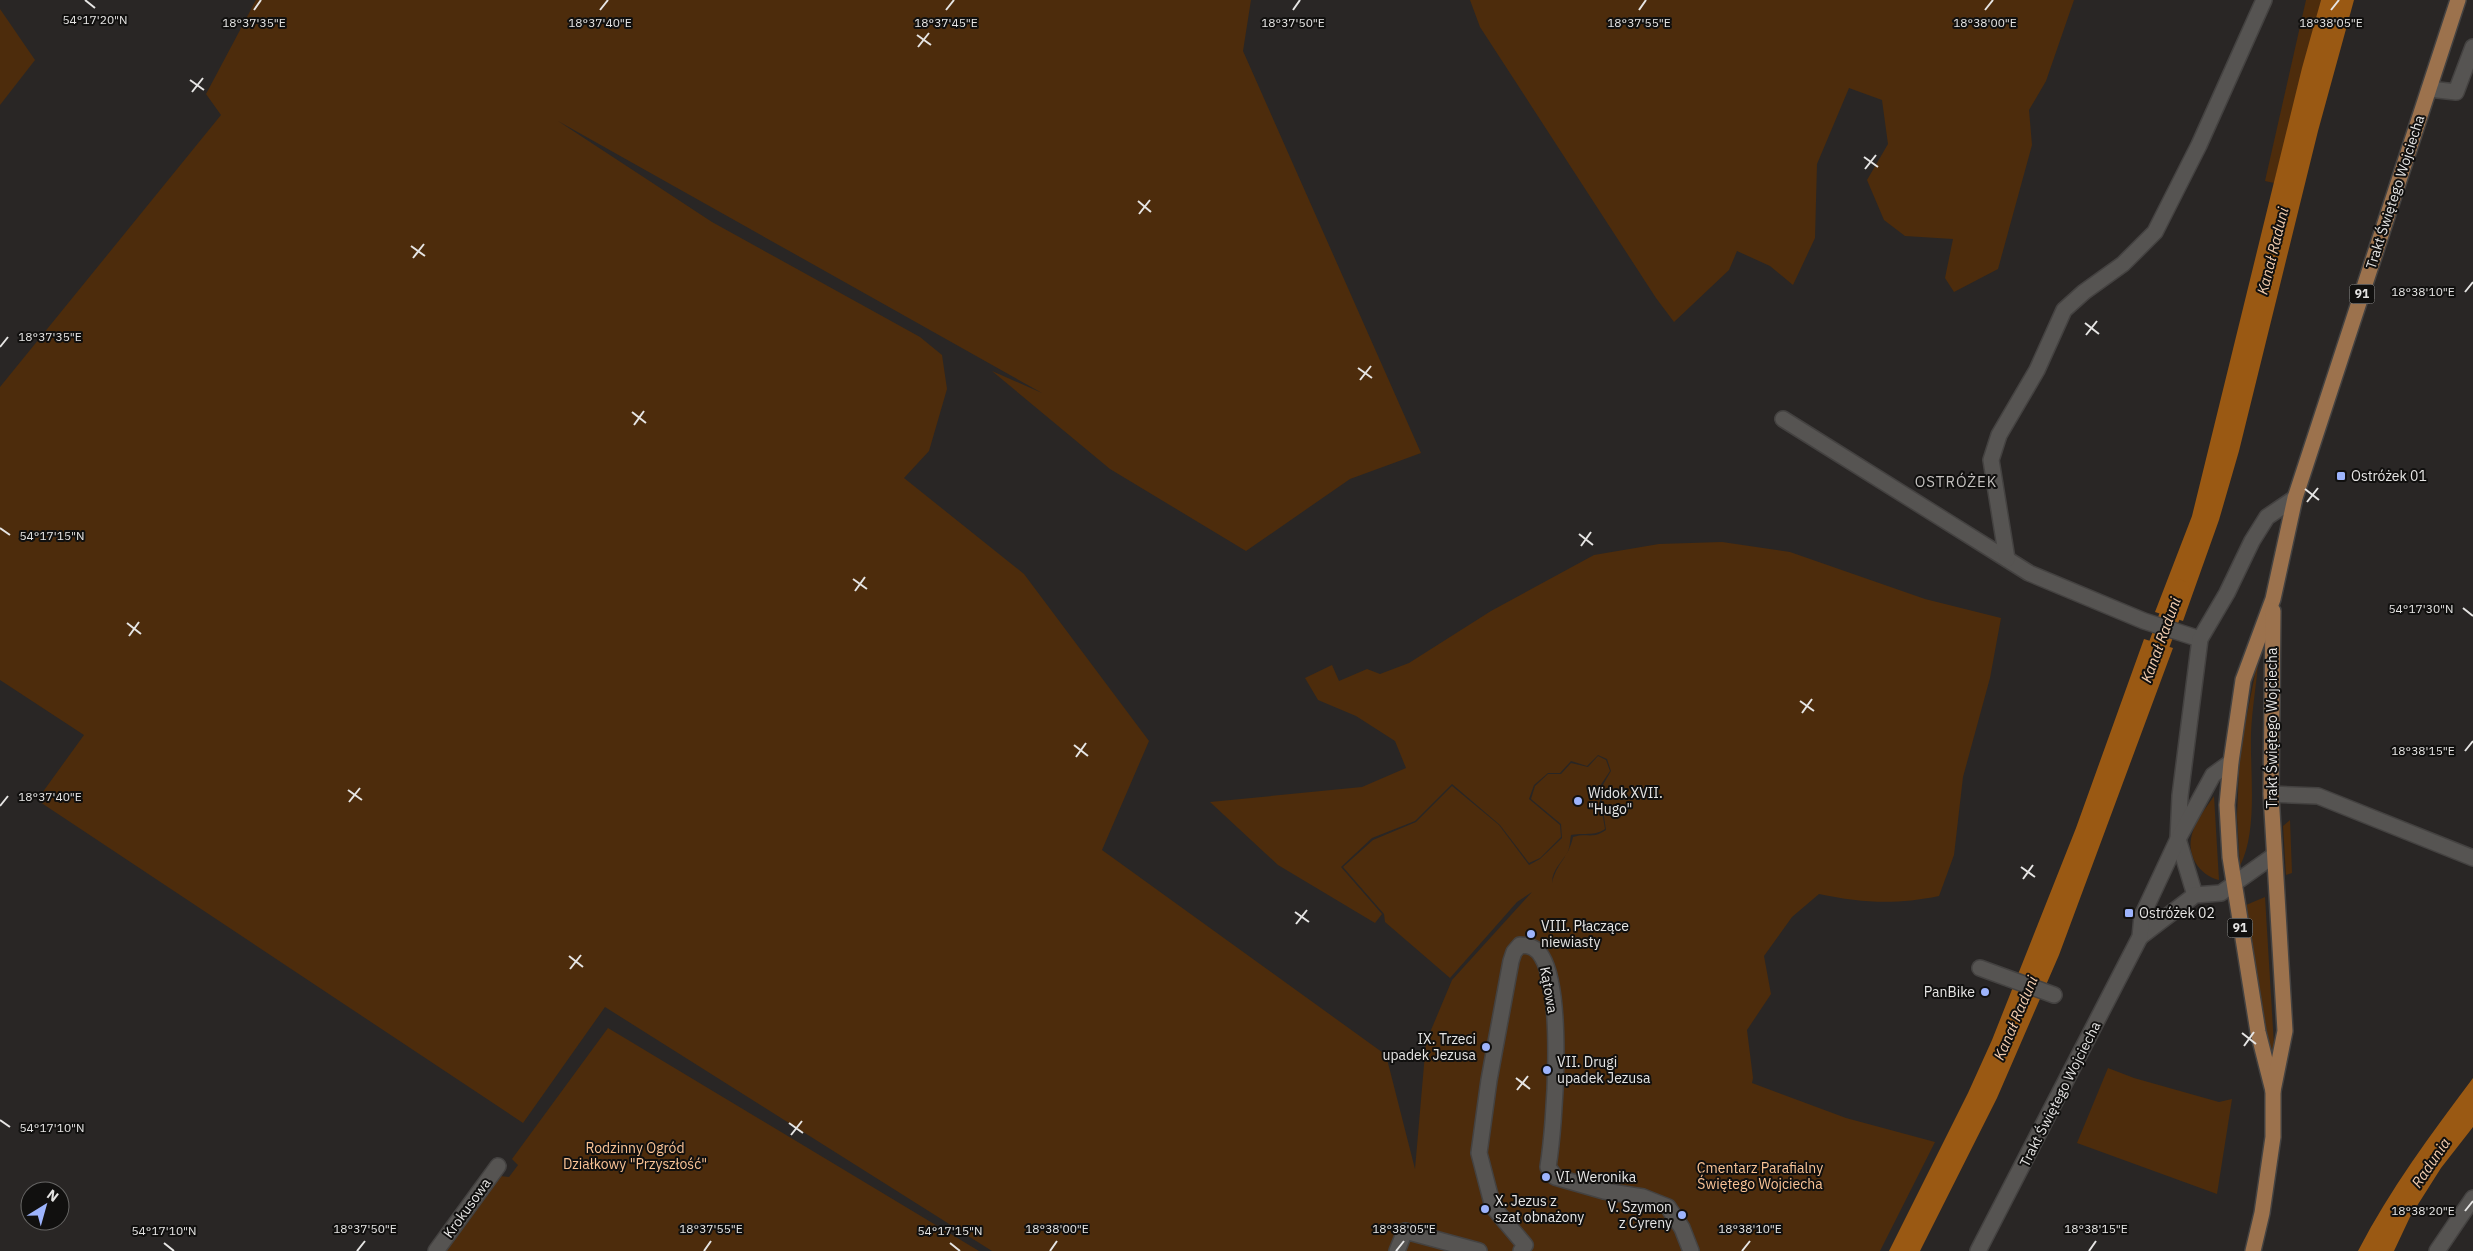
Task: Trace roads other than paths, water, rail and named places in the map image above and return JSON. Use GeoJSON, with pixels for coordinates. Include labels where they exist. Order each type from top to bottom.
{"type":"FeatureCollection","features":[{"type":"Feature","properties":{"kind":"main road","name":"Trakt Świętego Wojciecha"},"geometry":{"type":"LineString","coordinates":[[2274,1091],[2258,1032],[2233,884],[2227,805],[2243,680],[2273,599],[2295,498],[2458,0]]}},
{"type":"Feature","properties":{"kind":"main road","name":"Trakt Świętego Wojciecha"},"geometry":{"type":"LineString","coordinates":[[2253,1251],[2262,1212],[2273,1137],[2274,1091],[2285,1031],[2273,856],[2271,794],[2273,599]]}},
{"type":"Feature","properties":{"kind":"street"},"geometry":{"type":"LineString","coordinates":[[2007,559],[1991,460],[1999,435],[2037,370],[2064,310],[2084,292],[2123,264],[2155,232],[2199,145],[2264,0]]}},
{"type":"Feature","properties":{"kind":"street"},"geometry":{"type":"LineString","coordinates":[[2429,89],[2456,92],[2473,47]]}},
{"type":"Feature","properties":{"kind":"street"},"geometry":{"type":"LineString","coordinates":[[1783,418],[2029,573],[2144,621],[2200,639]]}},
{"type":"Feature","properties":{"kind":"street","name":"Trakt Świętego Wojciecha"},"geometry":{"type":"LineString","coordinates":[[2195,896],[2178,839],[2180,796],[2200,639],[2267,517],[2295,498]]}},
{"type":"Feature","properties":{"kind":"street","name":"Trakt Świętego Wojciecha"},"geometry":{"type":"LineString","coordinates":[[1978,1251],[2140,936],[2142,916],[2178,839],[2213,775],[2231,762]]}},
{"type":"Feature","properties":{"kind":"street"},"geometry":{"type":"LineString","coordinates":[[2271,794],[2318,796],[2473,858]]}},
{"type":"Feature","properties":{"kind":"street","name":"Trakt Świętego Wojciecha"},"geometry":{"type":"LineString","coordinates":[[2140,936],[2195,896],[2221,893],[2273,856]]}},
{"type":"Feature","properties":{"kind":"street","name":"Kątowa"},"geometry":{"type":"LineString","coordinates":[[1521,1251],[1525,1245],[1493,1207],[1479,1153],[1489,1080],[1511,961],[1514,952],[1520,945],[1528,945],[1535,949],[1542,957],[1547,969],[1554,1002],[1554,1129],[1548,1167],[1555,1177],[1604,1191],[1644,1197],[1668,1208],[1682,1228],[1691,1251]]}},
{"type":"Feature","properties":{"kind":"street"},"geometry":{"type":"LineString","coordinates":[[1980,968],[2049,993]]}},
{"type":"Feature","properties":{"kind":"street","name":"Krokusowa"},"geometry":{"type":"LineString","coordinates":[[436,1251],[498,1166]]}},
{"type":"Feature","properties":{"kind":"street"},"geometry":{"type":"LineString","coordinates":[[2437,1251],[2473,1198]]}},
{"type":"Feature","properties":{"kind":"street"},"geometry":{"type":"LineString","coordinates":[[1397,1251],[1405,1231],[1479,1251]]}},
{"type":"Feature","properties":{"kind":"water"},"geometry":{"type":"Polygon","coordinates":[[[2321,0],[2354,0],[2318,131],[2239,451],[2219,520],[2183,621],[2155,612],[2192,516],[2302,68],[2321,0]]]}},
{"type":"Feature","properties":{"kind":"water"},"geometry":{"type":"Polygon","coordinates":[[[2144,639],[2173,648],[2059,955],[1997,1098],[1920,1251],[1889,1251],[1968,1093],[1992,1040],[2076,828],[2144,639]]]}},
{"type":"Feature","properties":{"kind":"water","name":"Radunia"},"geometry":{"type":"Polygon","coordinates":[[[2473,1078],[2473,1127],[2441,1168],[2410,1217],[2394,1251],[2358,1251],[2397,1184],[2473,1078]]]}},
{"type":"Feature","properties":{"kind":"waterway","name":"Kanał Raduni"},"geometry":{"type":"LineString","coordinates":[[2150,670],[2179,590]]}},
{"type":"Feature","properties":{"kind":"place","name":"Ostróżek 01"},"geometry":{"type":"Point","coordinates":[2341,476]}},
{"type":"Feature","properties":{"kind":"place","name":"Widok XVII. \"Hugo\""},"geometry":{"type":"Point","coordinates":[1578,801]}},
{"type":"Feature","properties":{"kind":"place","name":"Ostróżek 02"},"geometry":{"type":"Point","coordinates":[2129,913]}},
{"type":"Feature","properties":{"kind":"place","name":"VIII. Płaczące niewiasty"},"geometry":{"type":"Point","coordinates":[1531,934]}},
{"type":"Feature","properties":{"kind":"place","name":"PanBike"},"geometry":{"type":"Point","coordinates":[1985,992]}},
{"type":"Feature","properties":{"kind":"place","name":"IX. Trzeci upadek Jezusa"},"geometry":{"type":"Point","coordinates":[1486,1047]}},
{"type":"Feature","properties":{"kind":"place","name":"VII. Drugi upadek Jezusa"},"geometry":{"type":"Point","coordinates":[1547,1070]}},
{"type":"Feature","properties":{"kind":"place","name":"VI. Weronika"},"geometry":{"type":"Point","coordinates":[1546,1177]}},
{"type":"Feature","properties":{"kind":"place","name":"X. Jezus z szat obnażony"},"geometry":{"type":"Point","coordinates":[1485,1209]}},
{"type":"Feature","properties":{"kind":"place","name":"V. Szymon z Cyreny"},"geometry":{"type":"Point","coordinates":[1682,1215]}},
{"type":"Feature","properties":{"kind":"district","name":"OSTRÓŻEK"},"geometry":{"type":"Point","coordinates":[1956,482]}},
{"type":"Feature","properties":{"kind":"park label","name":"Rodzinny Ogród Działkowy \"Przyszłość\""},"geometry":{"type":"Point","coordinates":[635,1156]}},
{"type":"Feature","properties":{"kind":"park label","name":"Cmentarz Parafialny Świętego Wojciecha"},"geometry":{"type":"Point","coordinates":[1760,1176]}}]}
